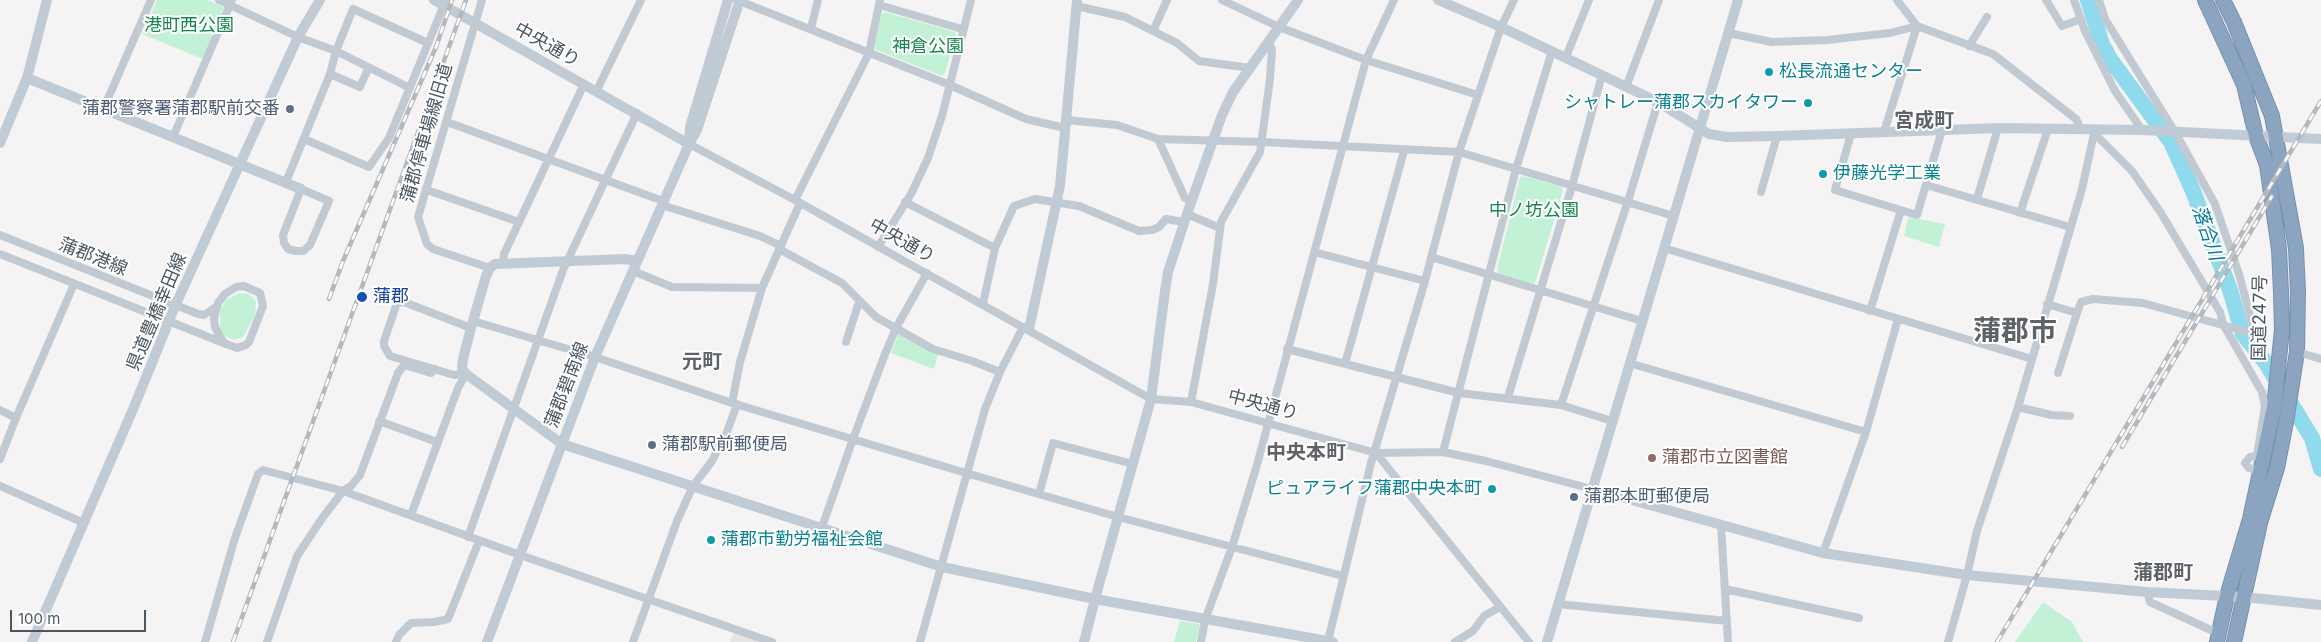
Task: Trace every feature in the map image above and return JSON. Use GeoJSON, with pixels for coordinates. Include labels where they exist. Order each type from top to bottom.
{"type":"FeatureCollection","features":[{"type":"Feature","properties":{"kind":"highway","name":"国道247号"},"geometry":{"type":"LineString","coordinates":[[2205,0],[2244,85],[2256,136],[2267,165],[2279,249],[2282,330],[2274,407],[2264,458],[2259,470],[2250,519],[2214,636]]}},
{"type":"Feature","properties":{"kind":"highway","name":"国道247号"},"geometry":{"type":"LineString","coordinates":[[2223,0],[2258,79],[2272,116],[2296,248],[2297,352],[2292,385],[2277,468],[2260,522],[2235,642]]}},
{"type":"Feature","properties":{"kind":"street"},"geometry":{"type":"LineString","coordinates":[[0,143],[27,78],[47,0]]}},
{"type":"Feature","properties":{"kind":"street"},"geometry":{"type":"LineString","coordinates":[[104,110],[152,0]]}},
{"type":"Feature","properties":{"kind":"street"},"geometry":{"type":"LineString","coordinates":[[218,0],[231,3],[298,37],[336,51],[368,69],[410,88]]}},
{"type":"Feature","properties":{"kind":"street","name":"県道豊橋幸田線"},"geometry":{"type":"LineString","coordinates":[[32,642],[134,407],[175,306],[298,37],[320,0]]}},
{"type":"Feature","properties":{"kind":"street"},"geometry":{"type":"LineString","coordinates":[[286,182],[330,74],[336,51],[356,0]]}},
{"type":"Feature","properties":{"kind":"street","name":"中央通り"},"geometry":{"type":"LineString","coordinates":[[434,0],[444,3],[474,23],[596,92],[797,201],[1151,399],[1190,402],[1376,453],[1443,452],[1486,460],[1592,489]]}},
{"type":"Feature","properties":{"kind":"street","name":"蒲郡停車場線旧道"},"geometry":{"type":"LineString","coordinates":[[482,0],[418,216],[427,244],[433,249],[490,268]]}},
{"type":"Feature","properties":{"kind":"street"},"geometry":{"type":"LineString","coordinates":[[596,92],[641,0]]}},
{"type":"Feature","properties":{"kind":"street","name":"蒲郡碧南線"},"geometry":{"type":"LineString","coordinates":[[689,144],[690,127],[728,0]]}},
{"type":"Feature","properties":{"kind":"street"},"geometry":{"type":"LineString","coordinates":[[739,0],[950,85],[1026,119],[1066,124],[1117,125],[1158,139],[1459,152],[1674,216]]}},
{"type":"Feature","properties":{"kind":"street","name":"蒲郡碧南線"},"geometry":{"type":"LineString","coordinates":[[487,642],[595,357],[689,144],[697,130],[739,0]]}},
{"type":"Feature","properties":{"kind":"street"},"geometry":{"type":"LineString","coordinates":[[811,28],[818,0]]}},
{"type":"Feature","properties":{"kind":"street"},"geometry":{"type":"LineString","coordinates":[[878,247],[906,202],[928,158],[950,85],[962,29],[971,0]]}},
{"type":"Feature","properties":{"kind":"street"},"geometry":{"type":"LineString","coordinates":[[1153,31],[1167,0]]}},
{"type":"Feature","properties":{"kind":"street"},"geometry":{"type":"LineString","coordinates":[[1222,0],[1279,27],[1366,60],[1478,95]]}},
{"type":"Feature","properties":{"kind":"street"},"geometry":{"type":"LineString","coordinates":[[1084,642],[1151,399],[1168,272],[1185,218],[1213,140],[1233,92],[1298,0]]}},
{"type":"Feature","properties":{"kind":"street"},"geometry":{"type":"LineString","coordinates":[[1201,642],[1206,620],[1232,547],[1268,424],[1366,60],[1394,0]]}},
{"type":"Feature","properties":{"kind":"street"},"geometry":{"type":"LineString","coordinates":[[1438,0],[1501,27],[1626,86],[1658,102],[1700,127],[1708,134],[1726,137],[1998,128],[2142,130],[2321,139]]}},
{"type":"Feature","properties":{"kind":"street"},"geometry":{"type":"LineString","coordinates":[[762,288],[672,288],[625,258],[495,264],[490,268],[472,325],[462,368],[466,374],[514,407],[562,444],[942,567],[1095,599],[1331,642],[1343,576],[1371,463],[1376,453],[1425,281],[1459,152],[1501,27],[1514,0]]}},
{"type":"Feature","properties":{"kind":"street"},"geometry":{"type":"LineString","coordinates":[[1566,57],[1589,0]]}},
{"type":"Feature","properties":{"kind":"street"},"geometry":{"type":"LineString","coordinates":[[1626,86],[1659,0]]}},
{"type":"Feature","properties":{"kind":"street"},"geometry":{"type":"LineString","coordinates":[[1547,642],[1738,0]]}},
{"type":"Feature","properties":{"kind":"street"},"geometry":{"type":"LineString","coordinates":[[1897,0],[1917,26],[1992,54],[2018,72],[2076,119],[2081,129]]}},
{"type":"Feature","properties":{"kind":"street"},"geometry":{"type":"LineString","coordinates":[[2046,0],[2062,26],[2081,19]]}},
{"type":"Feature","properties":{"kind":"street"},"geometry":{"type":"LineString","coordinates":[[2074,0],[2115,91],[2142,130]]}},
{"type":"Feature","properties":{"kind":"street"},"geometry":{"type":"LineString","coordinates":[[2058,373],[2081,302],[2093,299],[2143,304],[2255,334],[2240,274],[2216,204],[2105,19],[2099,0]]}},
{"type":"Feature","properties":{"kind":"street"},"geometry":{"type":"LineString","coordinates":[[633,642],[677,521],[693,486],[712,461],[727,432],[743,353],[762,288],[780,248],[797,201],[869,53],[879,2],[962,29]]}},
{"type":"Feature","properties":{"kind":"street"},"geometry":{"type":"LineString","coordinates":[[172,137],[231,3]]}},
{"type":"Feature","properties":{"kind":"street"},"geometry":{"type":"LineString","coordinates":[[304,139],[369,167],[389,138],[444,3]]}},
{"type":"Feature","properties":{"kind":"street"},"geometry":{"type":"LineString","coordinates":[[920,642],[985,409],[1000,372],[1026,328],[1057,202],[1066,124],[1076,3],[1124,17],[1176,43],[1199,61],[1250,68]]}},
{"type":"Feature","properties":{"kind":"street"},"geometry":{"type":"LineString","coordinates":[[353,9],[428,43]]}},
{"type":"Feature","properties":{"kind":"street"},"geometry":{"type":"LineString","coordinates":[[1970,46],[1987,17]]}},
{"type":"Feature","properties":{"kind":"street"},"geometry":{"type":"LineString","coordinates":[[1728,33],[1772,42],[1828,40],[1890,33],[1917,26]]}},
{"type":"Feature","properties":{"kind":"street"},"geometry":{"type":"LineString","coordinates":[[1884,132],[1917,26]]}},
{"type":"Feature","properties":{"kind":"street"},"geometry":{"type":"LineString","coordinates":[[1190,402],[1214,284],[1221,222],[1260,152],[1270,79],[1272,49],[1268,42]]}},
{"type":"Feature","properties":{"kind":"street"},"geometry":{"type":"LineString","coordinates":[[1443,452],[1516,169],[1552,51]]}},
{"type":"Feature","properties":{"kind":"street"},"geometry":{"type":"LineString","coordinates":[[330,74],[360,86],[368,69]]}},
{"type":"Feature","properties":{"kind":"street"},"geometry":{"type":"LineString","coordinates":[[1508,397],[1572,186],[1602,75]]}},
{"type":"Feature","properties":{"kind":"street"},"geometry":{"type":"LineString","coordinates":[[27,78],[241,163],[329,201],[310,245],[303,251],[296,251],[288,249],[284,243],[283,235],[301,189]]}},
{"type":"Feature","properties":{"kind":"street"},"geometry":{"type":"LineString","coordinates":[[503,263],[504,254],[584,84]]}},
{"type":"Feature","properties":{"kind":"street"},"geometry":{"type":"LineString","coordinates":[[1561,405],[1628,201],[1658,102]]}},
{"type":"Feature","properties":{"kind":"street"},"geometry":{"type":"LineString","coordinates":[[468,536],[566,261],[637,114]]}},
{"type":"Feature","properties":{"kind":"street"},"geometry":{"type":"LineString","coordinates":[[447,122],[663,203],[760,236],[842,283],[876,317],[933,349],[1000,372]]}},
{"type":"Feature","properties":{"kind":"street"},"geometry":{"type":"LineString","coordinates":[[1976,199],[1998,128]]}},
{"type":"Feature","properties":{"kind":"street"},"geometry":{"type":"LineString","coordinates":[[2020,213],[2048,129]]}},
{"type":"Feature","properties":{"kind":"street"},"geometry":{"type":"LineString","coordinates":[[1948,642],[1977,531],[2018,408],[2082,189],[2095,129]]}},
{"type":"Feature","properties":{"kind":"street"},"geometry":{"type":"LineString","coordinates":[[2095,129],[2099,138],[2132,171],[2161,213],[2220,312],[2223,324],[2262,392],[2265,406],[2257,456],[2250,457],[2245,463],[2249,468],[2259,470]]}},
{"type":"Feature","properties":{"kind":"street"},"geometry":{"type":"LineString","coordinates":[[1851,134],[1835,190],[1917,215],[1942,130]]}},
{"type":"Feature","properties":{"kind":"street"},"geometry":{"type":"LineString","coordinates":[[1761,192],[1777,136]]}},
{"type":"Feature","properties":{"kind":"street"},"geometry":{"type":"LineString","coordinates":[[1158,139],[1185,198],[1191,202]]}},
{"type":"Feature","properties":{"kind":"street"},"geometry":{"type":"LineString","coordinates":[[1345,364],[1404,151]]}},
{"type":"Feature","properties":{"kind":"street"},"geometry":{"type":"LineString","coordinates":[[1926,185],[2070,227]]}},
{"type":"Feature","properties":{"kind":"street"},"geometry":{"type":"LineString","coordinates":[[427,190],[519,222]]}},
{"type":"Feature","properties":{"kind":"street"},"geometry":{"type":"LineString","coordinates":[[983,304],[995,248],[1014,206],[1035,199],[1079,206],[1139,231],[1159,227],[1166,219],[1185,218],[1220,228]]}},
{"type":"Feature","properties":{"kind":"street"},"geometry":{"type":"LineString","coordinates":[[906,202],[995,248]]}},
{"type":"Feature","properties":{"kind":"street"},"geometry":{"type":"LineString","coordinates":[[1870,311],[1901,210]]}},
{"type":"Feature","properties":{"kind":"street","name":"蒲郡港線"},"geometry":{"type":"LineString","coordinates":[[0,235],[175,306],[204,315],[216,307]]}},
{"type":"Feature","properties":{"kind":"street"},"geometry":{"type":"LineString","coordinates":[[1664,248],[2032,359]]}},
{"type":"Feature","properties":{"kind":"street"},"geometry":{"type":"LineString","coordinates":[[1314,252],[1425,281]]}},
{"type":"Feature","properties":{"kind":"street","name":"蒲郡港線"},"geometry":{"type":"LineString","coordinates":[[0,254],[226,344]]}},
{"type":"Feature","properties":{"kind":"street"},"geometry":{"type":"LineString","coordinates":[[1431,257],[1642,322]]}},
{"type":"Feature","properties":{"kind":"street"},"geometry":{"type":"LineString","coordinates":[[822,527],[853,439],[896,328],[927,273]]}},
{"type":"Feature","properties":{"kind":"street"},"geometry":{"type":"LineString","coordinates":[[0,459],[74,284]]}},
{"type":"Feature","properties":{"kind":"street"},"geometry":{"type":"LineString","coordinates":[[240,286],[258,291],[263,301],[261,313],[246,346],[237,348],[226,344],[216,327],[214,318],[216,307],[225,294],[240,286]]}},
{"type":"Feature","properties":{"kind":"street"},"geometry":{"type":"LineString","coordinates":[[466,374],[454,375],[399,360],[386,352],[384,341],[397,303],[404,302],[472,325],[538,339],[734,403],[1118,517],[1343,576]]}},
{"type":"Feature","properties":{"kind":"street"},"geometry":{"type":"LineString","coordinates":[[846,342],[859,302]]}},
{"type":"Feature","properties":{"kind":"street"},"geometry":{"type":"LineString","coordinates":[[2047,304],[2077,313]]}},
{"type":"Feature","properties":{"kind":"street"},"geometry":{"type":"LineString","coordinates":[[1823,553],[1866,432],[1898,319]]}},
{"type":"Feature","properties":{"kind":"street"},"geometry":{"type":"LineString","coordinates":[[1287,349],[1458,393],[1508,397],[1561,405],[1612,421]]}},
{"type":"Feature","properties":{"kind":"street"},"geometry":{"type":"LineString","coordinates":[[2297,352],[2321,359]]}},
{"type":"Feature","properties":{"kind":"street"},"geometry":{"type":"LineString","coordinates":[[1629,363],[1866,432]]}},
{"type":"Feature","properties":{"kind":"street"},"geometry":{"type":"LineString","coordinates":[[267,642],[297,556],[317,525],[343,492],[352,486],[360,475],[398,373],[404,365],[431,373],[435,369]]}},
{"type":"Feature","properties":{"kind":"street"},"geometry":{"type":"LineString","coordinates":[[411,515],[458,388],[466,374]]}},
{"type":"Feature","properties":{"kind":"street"},"geometry":{"type":"LineString","coordinates":[[2018,408],[2051,415],[2070,416]]}},
{"type":"Feature","properties":{"kind":"street"},"geometry":{"type":"LineString","coordinates":[[0,410],[16,418]]}},
{"type":"Feature","properties":{"kind":"street"},"geometry":{"type":"LineString","coordinates":[[379,421],[437,442]]}},
{"type":"Feature","properties":{"kind":"street"},"geometry":{"type":"LineString","coordinates":[[1039,494],[1053,443],[1133,464]]}},
{"type":"Feature","properties":{"kind":"street"},"geometry":{"type":"LineString","coordinates":[[1376,453],[1529,642]]}},
{"type":"Feature","properties":{"kind":"street"},"geometry":{"type":"LineString","coordinates":[[205,642],[235,538],[258,474],[267,471],[343,492],[411,515],[479,541],[772,642]]}},
{"type":"Feature","properties":{"kind":"street"},"geometry":{"type":"LineString","coordinates":[[0,486],[84,523]]}},
{"type":"Feature","properties":{"kind":"street"},"geometry":{"type":"LineString","coordinates":[[1592,489],[1823,553],[1967,575],[2147,592],[2244,597],[2321,605]]}},
{"type":"Feature","properties":{"kind":"street"},"geometry":{"type":"LineString","coordinates":[[1721,525],[1728,642]]}},
{"type":"Feature","properties":{"kind":"street"},"geometry":{"type":"LineString","coordinates":[[396,642],[411,623],[448,619],[479,541]]}},
{"type":"Feature","properties":{"kind":"street"},"geometry":{"type":"LineString","coordinates":[[1724,589],[1859,618]]}},
{"type":"Feature","properties":{"kind":"street"},"geometry":{"type":"LineString","coordinates":[[2147,592],[2150,602],[2214,636]]}},
{"type":"Feature","properties":{"kind":"street"},"geometry":{"type":"LineString","coordinates":[[1558,604],[1727,621]]}},
{"type":"Feature","properties":{"kind":"street"},"geometry":{"type":"LineString","coordinates":[[1455,642],[1473,631],[1484,616],[1500,607]]}},
{"type":"Feature","properties":{"kind":"shaded area"},"geometry":{"type":"Polygon","coordinates":[[[736,629],[771,642],[730,642],[736,629]]]}},
{"type":"Feature","properties":{"kind":"green space","name":"港町西公園"},"geometry":{"type":"Polygon","coordinates":[[[157,0],[208,0],[224,7],[203,59],[142,34],[157,0]]]}},
{"type":"Feature","properties":{"kind":"green space","name":"神倉公園"},"geometry":{"type":"Polygon","coordinates":[[[885,12],[955,32],[956,35],[945,73],[942,76],[874,49],[881,14],[885,12]]]}},
{"type":"Feature","properties":{"kind":"green space","name":"中ノ坊公園"},"geometry":{"type":"Polygon","coordinates":[[[1524,176],[1561,187],[1563,190],[1536,280],[1533,284],[1498,273],[1497,269],[1520,177],[1524,176]]]}},
{"type":"Feature","properties":{"kind":"green space"},"geometry":{"type":"Polygon","coordinates":[[[1908,217],[1945,224],[1939,247],[1904,236],[1908,217]]]}},
{"type":"Feature","properties":{"kind":"green space"},"geometry":{"type":"Polygon","coordinates":[[[239,293],[249,294],[256,302],[255,315],[243,337],[233,340],[225,336],[220,330],[220,311],[226,300],[239,293]]]}},
{"type":"Feature","properties":{"kind":"green space"},"geometry":{"type":"Polygon","coordinates":[[[901,328],[938,354],[934,369],[891,353],[901,328]]]}},
{"type":"Feature","properties":{"kind":"green space"},"geometry":{"type":"Polygon","coordinates":[[[2043,602],[2072,622],[2083,642],[2015,642],[2043,602]]]}},
{"type":"Feature","properties":{"kind":"green space"},"geometry":{"type":"Polygon","coordinates":[[[1180,621],[1200,624],[1196,642],[1174,642],[1180,621]]]}},
{"type":"Feature","properties":{"kind":"waterway","name":"落合川"},"geometry":{"type":"LineString","coordinates":[[2088,0],[2102,44],[2110,59],[2171,142],[2193,191],[2230,290],[2243,334],[2266,363],[2312,438],[2321,469]]}},
{"type":"Feature","properties":{"kind":"railway"},"geometry":{"type":"LineString","coordinates":[[329,299],[343,261],[436,47],[452,0]]}},
{"type":"Feature","properties":{"kind":"railway"},"geometry":{"type":"LineString","coordinates":[[233,642],[466,0]]}},
{"type":"Feature","properties":{"kind":"railway"},"geometry":{"type":"LineString","coordinates":[[1997,642],[2321,101]]}},
{"type":"Feature","properties":{"kind":"railway"},"geometry":{"type":"LineString","coordinates":[[2122,447],[2272,196]]}},
{"type":"Feature","properties":{"kind":"place","name":"松長流通センター"},"geometry":{"type":"Point","coordinates":[1769,72]}},
{"type":"Feature","properties":{"kind":"place","name":"シャトレー蒲郡スカイタワー"},"geometry":{"type":"Point","coordinates":[1808,103]}},
{"type":"Feature","properties":{"kind":"place","name":"蒲郡警察署蒲郡駅前交番"},"geometry":{"type":"Point","coordinates":[290,109]}},
{"type":"Feature","properties":{"kind":"place","name":"伊藤光学工業"},"geometry":{"type":"Point","coordinates":[1823,174]}},
{"type":"Feature","properties":{"kind":"place","name":"蒲郡"},"geometry":{"type":"Point","coordinates":[362,297]}},
{"type":"Feature","properties":{"kind":"place","name":"蒲郡駅前郵便局"},"geometry":{"type":"Point","coordinates":[652,445]}},
{"type":"Feature","properties":{"kind":"place","name":"蒲郡市立図書館"},"geometry":{"type":"Point","coordinates":[1652,458]}},
{"type":"Feature","properties":{"kind":"place","name":"ピュアライフ蒲郡中央本町"},"geometry":{"type":"Point","coordinates":[1492,489]}},
{"type":"Feature","properties":{"kind":"place","name":"蒲郡本町郵便局"},"geometry":{"type":"Point","coordinates":[1574,497]}},
{"type":"Feature","properties":{"kind":"place","name":"蒲郡市勤労福祉会館"},"geometry":{"type":"Point","coordinates":[711,540]}},
{"type":"Feature","properties":{"kind":"district","name":"宮成町"},"geometry":{"type":"Point","coordinates":[1924,121]}},
{"type":"Feature","properties":{"kind":"district","name":"蒲郡市"},"geometry":{"type":"Point","coordinates":[2015,332]}},
{"type":"Feature","properties":{"kind":"district","name":"元町"},"geometry":{"type":"Point","coordinates":[702,362]}},
{"type":"Feature","properties":{"kind":"district","name":"中央本町"},"geometry":{"type":"Point","coordinates":[1306,453]}},
{"type":"Feature","properties":{"kind":"district","name":"蒲郡町"},"geometry":{"type":"Point","coordinates":[2163,573]}}]}
